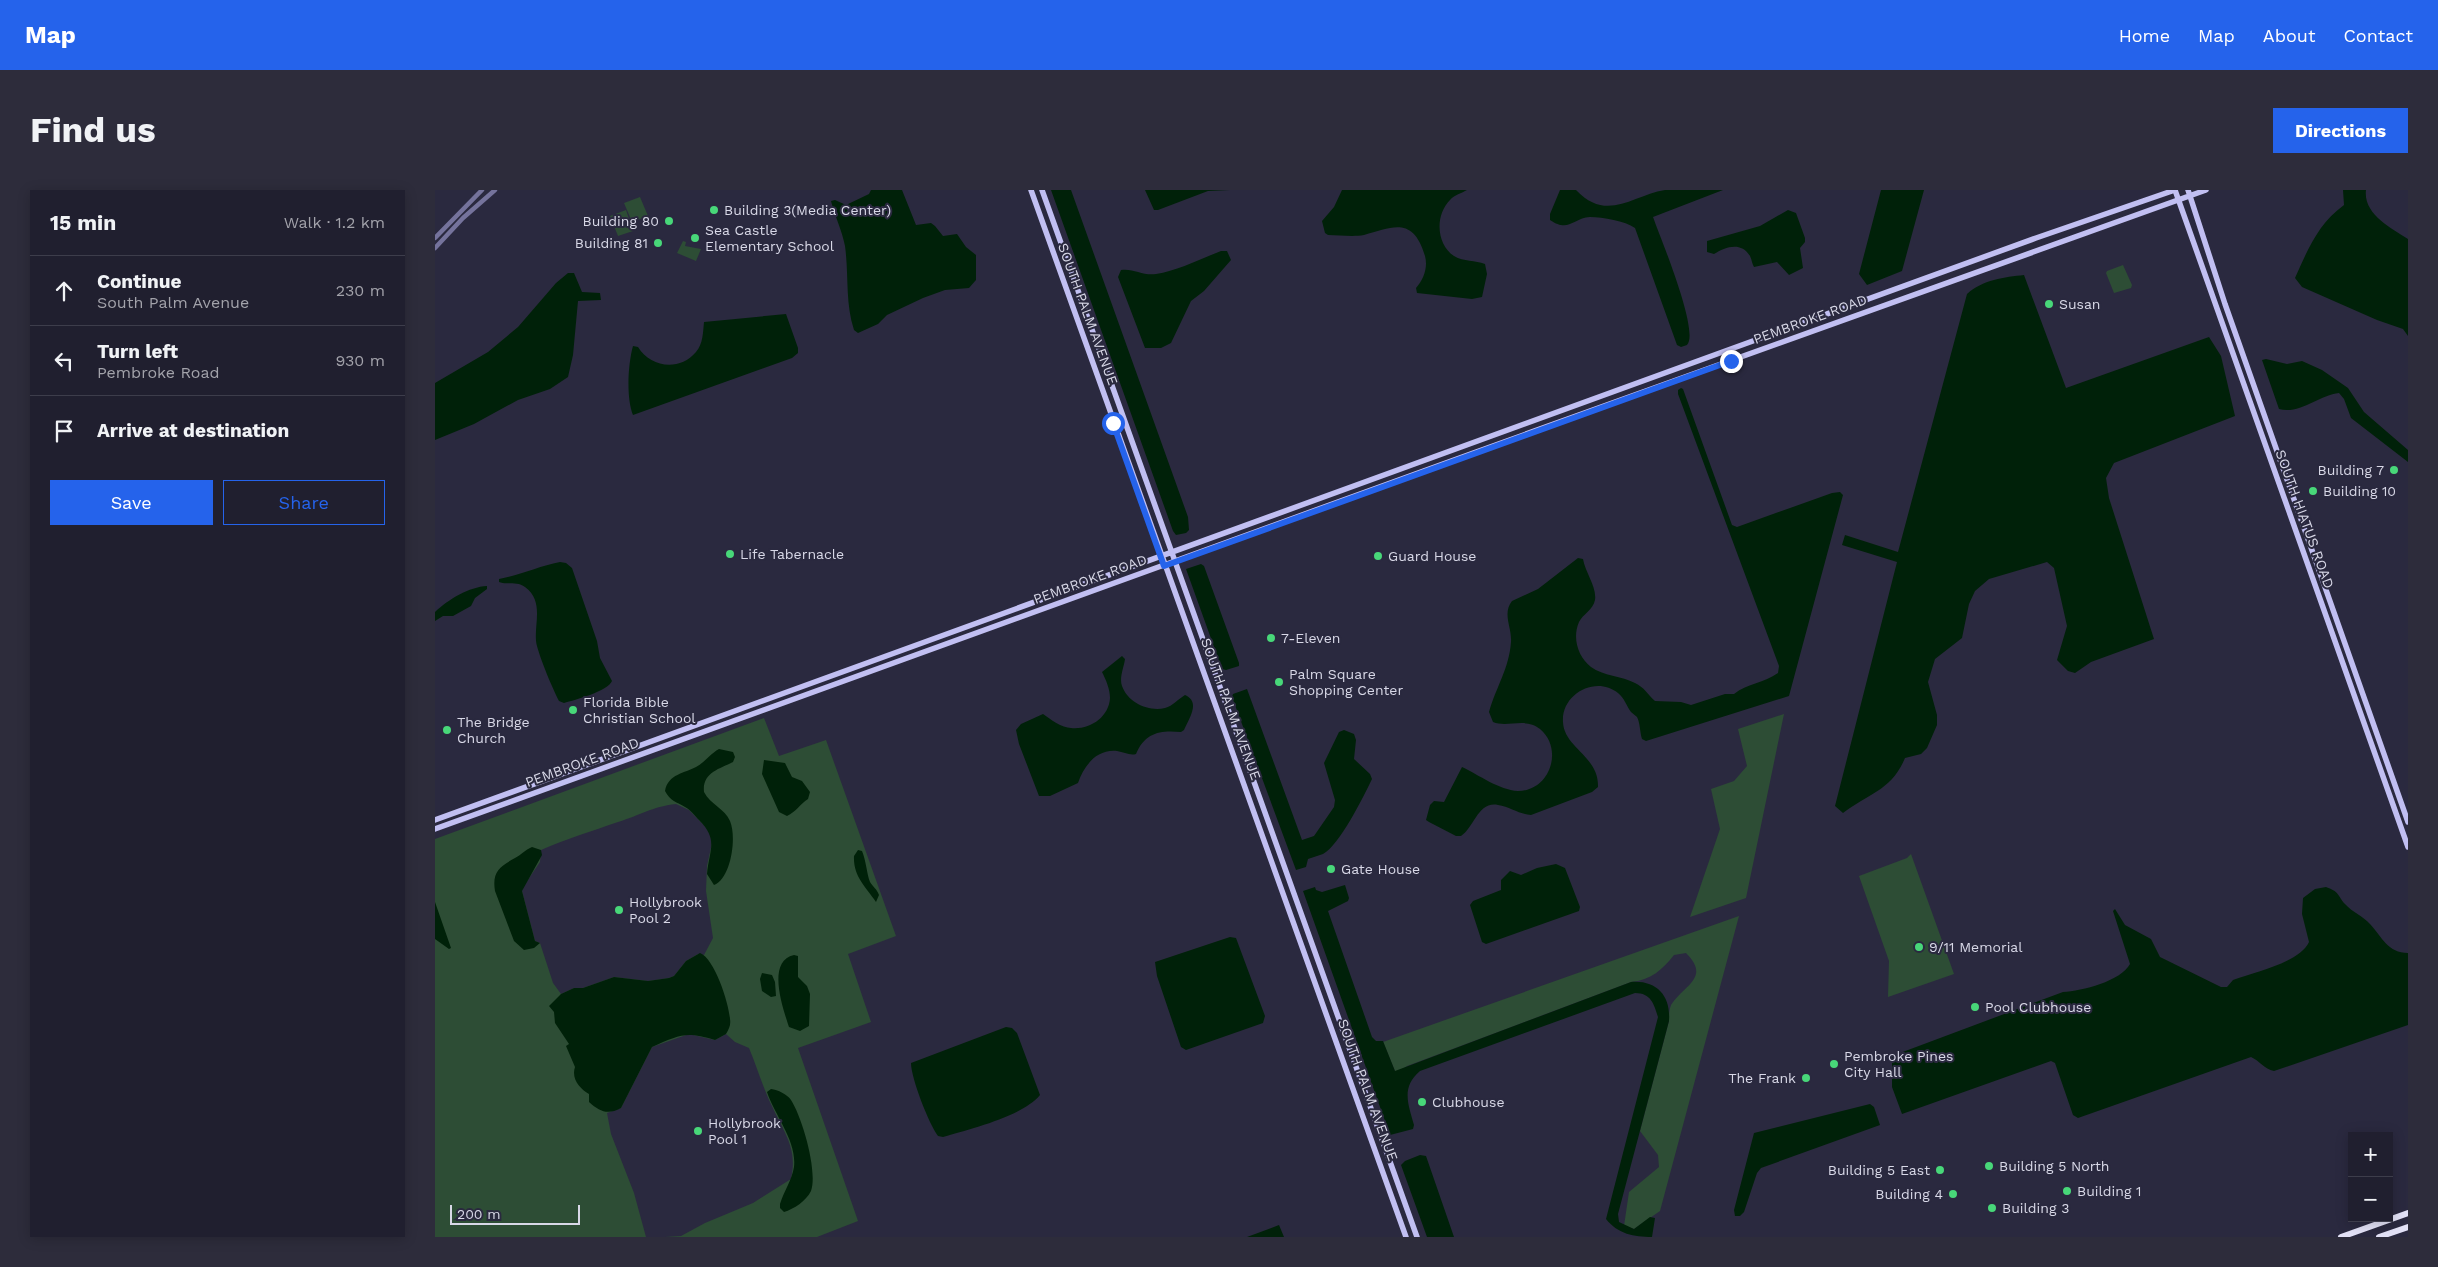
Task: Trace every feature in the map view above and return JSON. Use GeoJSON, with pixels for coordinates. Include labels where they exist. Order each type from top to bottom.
{"type":"FeatureCollection","features":[{"type":"Feature","properties":{"kind":"highway"},"geometry":{"type":"LineString","coordinates":[[2341,1237],[2408,1213]]}},
{"type":"Feature","properties":{"kind":"highway"},"geometry":{"type":"LineString","coordinates":[[2379,1237],[2408,1226]]}},
{"type":"Feature","properties":{"kind":"main road","name":"SOUTH PALM AVENUE"},"geometry":{"type":"LineString","coordinates":[[1031,190],[1160,556],[1235,755],[1406,1237]]}},
{"type":"Feature","properties":{"kind":"main road","name":"SOUTH PALM AVENUE"},"geometry":{"type":"LineString","coordinates":[[1042,190],[1417,1237]]}},
{"type":"Feature","properties":{"kind":"main road","name":"PEMBROKE ROAD"},"geometry":{"type":"LineString","coordinates":[[435,820],[1035,604],[1160,556],[2036,238],[2175,190]]}},
{"type":"Feature","properties":{"kind":"main road","name":"SOUTH HIATUS ROAD"},"geometry":{"type":"LineString","coordinates":[[2175,190],[2408,847]]}},
{"type":"Feature","properties":{"kind":"main road","name":"PEMBROKE ROAD"},"geometry":{"type":"LineString","coordinates":[[435,829],[2178,199],[2189,193],[2206,190]]}},
{"type":"Feature","properties":{"kind":"main road","name":"SOUTH HIATUS ROAD"},"geometry":{"type":"LineString","coordinates":[[2189,193],[2225,304],[2408,822]]}},
{"type":"Feature","properties":{"kind":"main road"},"geometry":{"type":"LineString","coordinates":[[2036,238],[2039,248]]}},
{"type":"Feature","properties":{"kind":"main road"},"geometry":{"type":"LineString","coordinates":[[1900,288],[1903,298]]}},
{"type":"Feature","properties":{"kind":"main road"},"geometry":{"type":"LineString","coordinates":[[463,810],[466,818]]}},
{"type":"Feature","properties":{"kind":"street"},"geometry":{"type":"LineString","coordinates":[[435,238],[482,190]]}},
{"type":"Feature","properties":{"kind":"street"},"geometry":{"type":"LineString","coordinates":[[435,248],[463,218],[495,190]]}},
{"type":"Feature","properties":{"kind":"shaded area"},"geometry":{"type":"Polygon","coordinates":[[[871,190],[902,190],[916,225],[931,223],[943,236],[957,234],[966,247],[976,255],[976,280],[969,288],[945,290],[923,298],[887,315],[878,324],[858,333],[854,330],[849,309],[845,246],[831,201],[835,200],[846,205],[869,194],[871,190]]]}},
{"type":"Feature","properties":{"kind":"shaded area"},"geometry":{"type":"Polygon","coordinates":[[[1051,190],[1071,190],[1188,517],[1189,530],[1186,533],[1176,535],[1173,531],[1051,190]]]}},
{"type":"Feature","properties":{"kind":"shaded area"},"geometry":{"type":"Polygon","coordinates":[[[1145,190],[1230,190],[1208,191],[1154,210],[1145,190]]]}},
{"type":"Feature","properties":{"kind":"shaded area"},"geometry":{"type":"Polygon","coordinates":[[[1342,190],[1467,190],[1454,197],[1445,206],[1440,221],[1441,237],[1448,251],[1454,256],[1485,264],[1487,274],[1482,297],[1472,299],[1417,293],[1416,288],[1425,273],[1426,260],[1420,243],[1408,230],[1401,228],[1384,229],[1355,236],[1328,235],[1325,233],[1322,221],[1334,207],[1342,190]]]}},
{"type":"Feature","properties":{"kind":"shaded area"},"geometry":{"type":"Polygon","coordinates":[[[1560,190],[1576,190],[1587,200],[1598,205],[1609,206],[1665,190],[1723,190],[1653,217],[1684,304],[1690,337],[1687,345],[1681,347],[1677,345],[1635,228],[1620,221],[1595,217],[1584,218],[1567,225],[1556,224],[1550,220],[1550,214],[1560,190]]]}},
{"type":"Feature","properties":{"kind":"shaded area"},"geometry":{"type":"Polygon","coordinates":[[[1881,190],[1924,190],[1902,271],[1867,285],[1859,274],[1881,190]]]}},
{"type":"Feature","properties":{"kind":"shaded area"},"geometry":{"type":"Polygon","coordinates":[[[2343,190],[2366,190],[2366,199],[2373,213],[2386,225],[2408,239],[2408,336],[2403,329],[2377,320],[2302,287],[2295,278],[2309,247],[2320,229],[2344,205],[2343,190]]]}},
{"type":"Feature","properties":{"kind":"shaded area"},"geometry":{"type":"Polygon","coordinates":[[[640,197],[648,216],[632,222],[624,203],[640,197]]]}},
{"type":"Feature","properties":{"kind":"shaded area"},"geometry":{"type":"Polygon","coordinates":[[[626,210],[633,231],[618,236],[610,216],[626,210]]]}},
{"type":"Feature","properties":{"kind":"shaded area"},"geometry":{"type":"Polygon","coordinates":[[[1788,210],[1796,213],[1805,238],[1805,242],[1800,248],[1803,268],[1789,275],[1777,262],[1754,267],[1746,251],[1738,247],[1723,249],[1714,254],[1707,252],[1707,241],[1760,226],[1788,210]]]}},
{"type":"Feature","properties":{"kind":"shaded area"},"geometry":{"type":"Polygon","coordinates":[[[683,241],[686,242],[685,246],[701,249],[696,261],[677,253],[683,241]]]}},
{"type":"Feature","properties":{"kind":"shaded area"},"geometry":{"type":"Polygon","coordinates":[[[1221,251],[1227,251],[1231,260],[1204,291],[1191,301],[1171,343],[1161,348],[1145,348],[1118,277],[1121,270],[1156,274],[1180,268],[1221,251]]]}},
{"type":"Feature","properties":{"kind":"shaded area"},"geometry":{"type":"Polygon","coordinates":[[[2123,265],[2132,285],[2131,288],[2114,293],[2106,273],[2123,265]]]}},
{"type":"Feature","properties":{"kind":"shaded area"},"geometry":{"type":"Polygon","coordinates":[[[568,273],[574,273],[582,292],[600,293],[601,300],[578,301],[573,355],[568,377],[550,389],[518,400],[474,424],[435,440],[435,383],[488,352],[518,327],[556,283],[568,273]]]}},
{"type":"Feature","properties":{"kind":"shaded area"},"geometry":{"type":"Polygon","coordinates":[[[2024,275],[2066,388],[2209,337],[2221,356],[2235,416],[2114,463],[2106,478],[2109,498],[2154,639],[2091,662],[2075,673],[2068,671],[2057,660],[2067,626],[2054,568],[2047,562],[1989,579],[1975,591],[1969,604],[1962,638],[1935,659],[1928,682],[1937,715],[1937,725],[1927,748],[1921,754],[1905,758],[1900,769],[1886,784],[1843,813],[1835,806],[1897,562],[1842,545],[1845,535],[1898,552],[1967,294],[1987,282],[2024,275]]]}},
{"type":"Feature","properties":{"kind":"shaded area"},"geometry":{"type":"Polygon","coordinates":[[[786,314],[798,348],[798,353],[792,358],[633,415],[629,400],[629,381],[633,346],[638,347],[643,354],[657,363],[673,364],[689,358],[696,352],[702,338],[704,322],[786,314]]]}},
{"type":"Feature","properties":{"kind":"shaded area"},"geometry":{"type":"Polygon","coordinates":[[[2266,359],[2287,364],[2302,361],[2322,370],[2348,388],[2364,412],[2408,450],[2408,462],[2351,418],[2344,399],[2339,393],[2294,409],[2279,409],[2262,360],[2266,359]]]}},
{"type":"Feature","properties":{"kind":"shaded area"},"geometry":{"type":"Polygon","coordinates":[[[1683,389],[1732,525],[1737,527],[1832,493],[1840,492],[1843,495],[1789,696],[1646,741],[1642,739],[1637,717],[1631,712],[1618,693],[1600,686],[1581,690],[1568,703],[1564,712],[1563,722],[1569,739],[1593,767],[1597,776],[1598,787],[1592,792],[1531,815],[1498,805],[1491,805],[1481,811],[1461,836],[1456,836],[1429,822],[1426,820],[1430,805],[1434,801],[1444,802],[1462,767],[1496,785],[1518,791],[1529,789],[1545,777],[1550,768],[1552,757],[1547,737],[1540,729],[1529,724],[1498,724],[1493,722],[1489,712],[1510,652],[1509,606],[1512,601],[1538,589],[1578,558],[1583,559],[1593,585],[1595,600],[1592,607],[1579,622],[1576,641],[1577,647],[1586,663],[1596,670],[1635,683],[1655,701],[1681,702],[1691,705],[1725,694],[1734,694],[1745,687],[1778,673],[1779,666],[1678,394],[1678,390],[1683,389]]]}},
{"type":"Feature","properties":{"kind":"shaded area"},"geometry":{"type":"Polygon","coordinates":[[[560,562],[566,563],[572,568],[597,641],[600,658],[612,681],[598,692],[564,703],[559,701],[537,646],[537,608],[535,600],[531,593],[522,585],[499,582],[499,579],[560,562]]]}},
{"type":"Feature","properties":{"kind":"shaded area"},"geometry":{"type":"Polygon","coordinates":[[[1201,564],[1204,566],[1239,663],[1239,666],[1226,670],[1222,669],[1186,569],[1201,564]]]}},
{"type":"Feature","properties":{"kind":"shaded area"},"geometry":{"type":"Polygon","coordinates":[[[487,586],[487,589],[475,598],[471,606],[453,616],[443,616],[435,621],[435,612],[459,594],[487,586]]]}},
{"type":"Feature","properties":{"kind":"shaded area"},"geometry":{"type":"Polygon","coordinates":[[[1122,656],[1125,659],[1121,676],[1122,686],[1129,697],[1140,705],[1159,709],[1171,706],[1185,695],[1190,698],[1193,706],[1184,730],[1181,732],[1160,732],[1154,734],[1144,741],[1136,754],[1117,751],[1103,753],[1087,765],[1078,783],[1050,796],[1039,796],[1019,744],[1016,730],[1021,724],[1043,714],[1067,728],[1085,727],[1097,721],[1106,711],[1110,698],[1109,688],[1102,672],[1122,656]]]}},
{"type":"Feature","properties":{"kind":"shaded area"},"geometry":{"type":"Polygon","coordinates":[[[1247,689],[1302,840],[1314,836],[1334,807],[1335,800],[1324,763],[1339,732],[1344,730],[1354,734],[1356,740],[1354,759],[1370,774],[1372,779],[1351,820],[1336,841],[1323,854],[1308,859],[1306,867],[1296,870],[1232,697],[1233,694],[1247,689]]]}},
{"type":"Feature","properties":{"kind":"shaded area"},"geometry":{"type":"Polygon","coordinates":[[[1784,714],[1746,898],[1690,917],[1720,829],[1711,789],[1734,781],[1747,766],[1738,729],[1784,714]]]}},
{"type":"Feature","properties":{"kind":"shaded area"},"geometry":{"type":"Polygon","coordinates":[[[764,718],[779,756],[826,740],[896,936],[848,954],[871,1022],[798,1048],[858,1221],[817,1237],[665,1237],[681,1236],[705,1223],[753,1203],[791,1179],[793,1168],[789,1141],[769,1099],[749,1048],[735,1042],[726,1034],[715,1040],[689,1034],[652,1047],[621,1108],[607,1113],[611,1134],[634,1193],[646,1237],[435,1237],[435,839],[764,718]],[[676,804],[660,807],[541,850],[540,862],[522,891],[535,941],[540,943],[553,983],[561,994],[574,988],[583,988],[614,977],[648,981],[669,978],[674,976],[686,961],[698,954],[704,955],[713,938],[706,891],[707,866],[712,843],[710,833],[689,810],[676,804]]]}},
{"type":"Feature","properties":{"kind":"shaded area"},"geometry":{"type":"Polygon","coordinates":[[[719,749],[733,752],[735,757],[733,762],[712,772],[706,780],[704,792],[728,817],[733,837],[731,857],[725,875],[714,885],[707,874],[711,846],[709,834],[691,811],[671,799],[665,791],[673,778],[696,767],[719,749]]]}},
{"type":"Feature","properties":{"kind":"shaded area"},"geometry":{"type":"Polygon","coordinates":[[[764,760],[785,763],[792,777],[802,781],[810,792],[808,799],[787,816],[779,812],[762,774],[764,760]]]}},
{"type":"Feature","properties":{"kind":"shaded area"},"geometry":{"type":"Polygon","coordinates":[[[532,847],[541,850],[542,855],[522,891],[535,941],[540,943],[534,948],[524,950],[514,941],[494,884],[496,875],[501,867],[532,847]]]}},
{"type":"Feature","properties":{"kind":"shaded area"},"geometry":{"type":"Polygon","coordinates":[[[858,850],[862,851],[870,882],[879,895],[876,902],[855,869],[854,856],[858,850]]]}},
{"type":"Feature","properties":{"kind":"shaded area"},"geometry":{"type":"Polygon","coordinates":[[[1911,854],[1954,974],[1888,997],[1889,961],[1859,876],[1907,858],[1911,854]]]}},
{"type":"Feature","properties":{"kind":"shaded area"},"geometry":{"type":"Polygon","coordinates":[[[1556,864],[1565,868],[1580,907],[1579,911],[1486,944],[1482,942],[1470,905],[1473,901],[1501,890],[1501,880],[1510,871],[1521,875],[1537,868],[1556,864]]]}},
{"type":"Feature","properties":{"kind":"shaded area"},"geometry":{"type":"Polygon","coordinates":[[[1345,885],[1349,898],[1348,901],[1328,911],[1372,1037],[1376,1041],[1383,1041],[1395,1071],[1631,982],[1648,984],[1661,991],[1668,1004],[1669,1021],[1618,1214],[1619,1222],[1634,1229],[1650,1217],[1655,1218],[1652,1237],[1627,1234],[1616,1228],[1606,1219],[1658,1017],[1651,1000],[1645,995],[1635,993],[1420,1071],[1410,1083],[1408,1090],[1408,1103],[1414,1125],[1413,1129],[1390,1135],[1303,891],[1315,887],[1316,890],[1322,892],[1345,885]]]}},
{"type":"Feature","properties":{"kind":"shaded area"},"geometry":{"type":"Polygon","coordinates":[[[2326,887],[2336,892],[2348,907],[2367,921],[2390,947],[2408,953],[2408,1025],[2274,1071],[2267,1069],[2251,1057],[2078,1118],[2073,1115],[2055,1063],[2051,1061],[1902,1114],[1892,1087],[1892,1056],[2063,992],[2080,990],[2100,984],[2125,970],[2130,964],[2113,911],[2115,909],[2125,925],[2151,939],[2160,957],[2221,987],[2227,987],[2233,980],[2275,966],[2296,956],[2304,949],[2309,942],[2302,914],[2303,898],[2315,889],[2326,887]]]}},
{"type":"Feature","properties":{"kind":"shaded area"},"geometry":{"type":"Polygon","coordinates":[[[435,902],[451,948],[449,949],[435,939],[435,902]]]}},
{"type":"Feature","properties":{"kind":"shaded area"},"geometry":{"type":"Polygon","coordinates":[[[1739,916],[1660,1211],[1634,1229],[1624,1226],[1629,1192],[1659,1167],[1658,1155],[1640,1131],[1669,1021],[1669,1011],[1676,998],[1693,981],[1696,975],[1693,962],[1686,953],[1674,955],[1660,970],[1650,977],[1631,982],[1407,1066],[1400,1071],[1395,1071],[1383,1042],[1739,916]]]}},
{"type":"Feature","properties":{"kind":"shaded area"},"geometry":{"type":"Polygon","coordinates":[[[1230,937],[1236,938],[1265,1016],[1263,1023],[1186,1050],[1181,1047],[1157,976],[1155,962],[1230,937]]]}},
{"type":"Feature","properties":{"kind":"shaded area"},"geometry":{"type":"Polygon","coordinates":[[[700,953],[711,964],[724,993],[730,1021],[726,1034],[715,1040],[689,1035],[676,1037],[652,1047],[621,1108],[608,1112],[597,1108],[589,1102],[589,1094],[582,1089],[575,1079],[575,1067],[566,1046],[569,1044],[555,1023],[554,1012],[549,1006],[561,994],[574,988],[583,988],[614,977],[648,981],[669,978],[674,976],[686,961],[700,953]]]}},
{"type":"Feature","properties":{"kind":"shaded area"},"geometry":{"type":"Polygon","coordinates":[[[794,955],[798,956],[798,977],[807,986],[810,994],[809,1026],[800,1031],[789,1027],[783,1009],[779,986],[781,966],[785,959],[794,955]]]}},
{"type":"Feature","properties":{"kind":"shaded area"},"geometry":{"type":"Polygon","coordinates":[[[762,973],[772,975],[775,982],[776,996],[771,997],[762,991],[760,979],[762,973]]]}},
{"type":"Feature","properties":{"kind":"shaded area"},"geometry":{"type":"Polygon","coordinates":[[[1006,1027],[1012,1028],[1017,1033],[1040,1095],[1032,1103],[995,1121],[943,1137],[938,1136],[921,1101],[911,1063],[1006,1027]]]}},
{"type":"Feature","properties":{"kind":"shaded area"},"geometry":{"type":"Polygon","coordinates":[[[771,1089],[779,1091],[791,1100],[800,1119],[811,1158],[813,1182],[809,1195],[792,1209],[784,1212],[780,1208],[780,1204],[793,1172],[794,1157],[789,1138],[767,1092],[771,1089]]]}},
{"type":"Feature","properties":{"kind":"shaded area"},"geometry":{"type":"Polygon","coordinates":[[[1870,1104],[1874,1107],[1880,1125],[1761,1168],[1757,1173],[1744,1212],[1740,1216],[1735,1216],[1734,1210],[1754,1133],[1870,1104]]]}},
{"type":"Feature","properties":{"kind":"shaded area"},"geometry":{"type":"Polygon","coordinates":[[[1420,1155],[1426,1156],[1454,1237],[1427,1237],[1401,1165],[1405,1161],[1420,1155]]]}},
{"type":"Feature","properties":{"kind":"shaded area"},"geometry":{"type":"Polygon","coordinates":[[[1279,1225],[1284,1237],[1247,1237],[1279,1225]]]}},
{"type":"Feature","properties":{"kind":"place","name":"Building 3(Media Center)"},"geometry":{"type":"Point","coordinates":[714,210]}},
{"type":"Feature","properties":{"kind":"place","name":"Building 80"},"geometry":{"type":"Point","coordinates":[669,221]}},
{"type":"Feature","properties":{"kind":"place","name":"Sea Castle Elementary School"},"geometry":{"type":"Point","coordinates":[695,238]}},
{"type":"Feature","properties":{"kind":"place","name":"Building 81"},"geometry":{"type":"Point","coordinates":[658,243]}},
{"type":"Feature","properties":{"kind":"place","name":"Susan"},"geometry":{"type":"Point","coordinates":[2049,304]}},
{"type":"Feature","properties":{"kind":"place","name":"Building 7"},"geometry":{"type":"Point","coordinates":[2394,470]}},
{"type":"Feature","properties":{"kind":"place","name":"Building 10"},"geometry":{"type":"Point","coordinates":[2313,491]}},
{"type":"Feature","properties":{"kind":"place","name":"Life Tabernacle"},"geometry":{"type":"Point","coordinates":[730,554]}},
{"type":"Feature","properties":{"kind":"place","name":"Guard House"},"geometry":{"type":"Point","coordinates":[1378,556]}},
{"type":"Feature","properties":{"kind":"place","name":"7-Eleven"},"geometry":{"type":"Point","coordinates":[1271,638]}},
{"type":"Feature","properties":{"kind":"place","name":"Palm Square Shopping Center"},"geometry":{"type":"Point","coordinates":[1279,682]}},
{"type":"Feature","properties":{"kind":"place","name":"Florida Bible Christian School"},"geometry":{"type":"Point","coordinates":[573,710]}},
{"type":"Feature","properties":{"kind":"place","name":"The Bridge Church"},"geometry":{"type":"Point","coordinates":[447,730]}},
{"type":"Feature","properties":{"kind":"place","name":"Gate House"},"geometry":{"type":"Point","coordinates":[1331,869]}},
{"type":"Feature","properties":{"kind":"place","name":"Hollybrook Pool 2"},"geometry":{"type":"Point","coordinates":[619,910]}},
{"type":"Feature","properties":{"kind":"place","name":"9/11 Memorial"},"geometry":{"type":"Point","coordinates":[1919,947]}},
{"type":"Feature","properties":{"kind":"place","name":"Pool Clubhouse"},"geometry":{"type":"Point","coordinates":[1975,1007]}},
{"type":"Feature","properties":{"kind":"place","name":"Pembroke Pines City Hall"},"geometry":{"type":"Point","coordinates":[1834,1064]}},
{"type":"Feature","properties":{"kind":"place","name":"The Frank"},"geometry":{"type":"Point","coordinates":[1806,1078]}},
{"type":"Feature","properties":{"kind":"place","name":"Clubhouse"},"geometry":{"type":"Point","coordinates":[1422,1102]}},
{"type":"Feature","properties":{"kind":"place","name":"Hollybrook Pool 1"},"geometry":{"type":"Point","coordinates":[698,1131]}},
{"type":"Feature","properties":{"kind":"place","name":"Building 5 North"},"geometry":{"type":"Point","coordinates":[1989,1166]}},
{"type":"Feature","properties":{"kind":"place","name":"Building 5 East"},"geometry":{"type":"Point","coordinates":[1940,1170]}},
{"type":"Feature","properties":{"kind":"place","name":"Building 1"},"geometry":{"type":"Point","coordinates":[2067,1191]}},
{"type":"Feature","properties":{"kind":"place","name":"Building 4"},"geometry":{"type":"Point","coordinates":[1953,1194]}},
{"type":"Feature","properties":{"kind":"place","name":"Building 3"},"geometry":{"type":"Point","coordinates":[1992,1208]}},
{"type":"Feature","properties":{"kind":"route"},"geometry":{"type":"LineString","coordinates":[[1113,423],[1164,566],[1731,361]]}}]}
